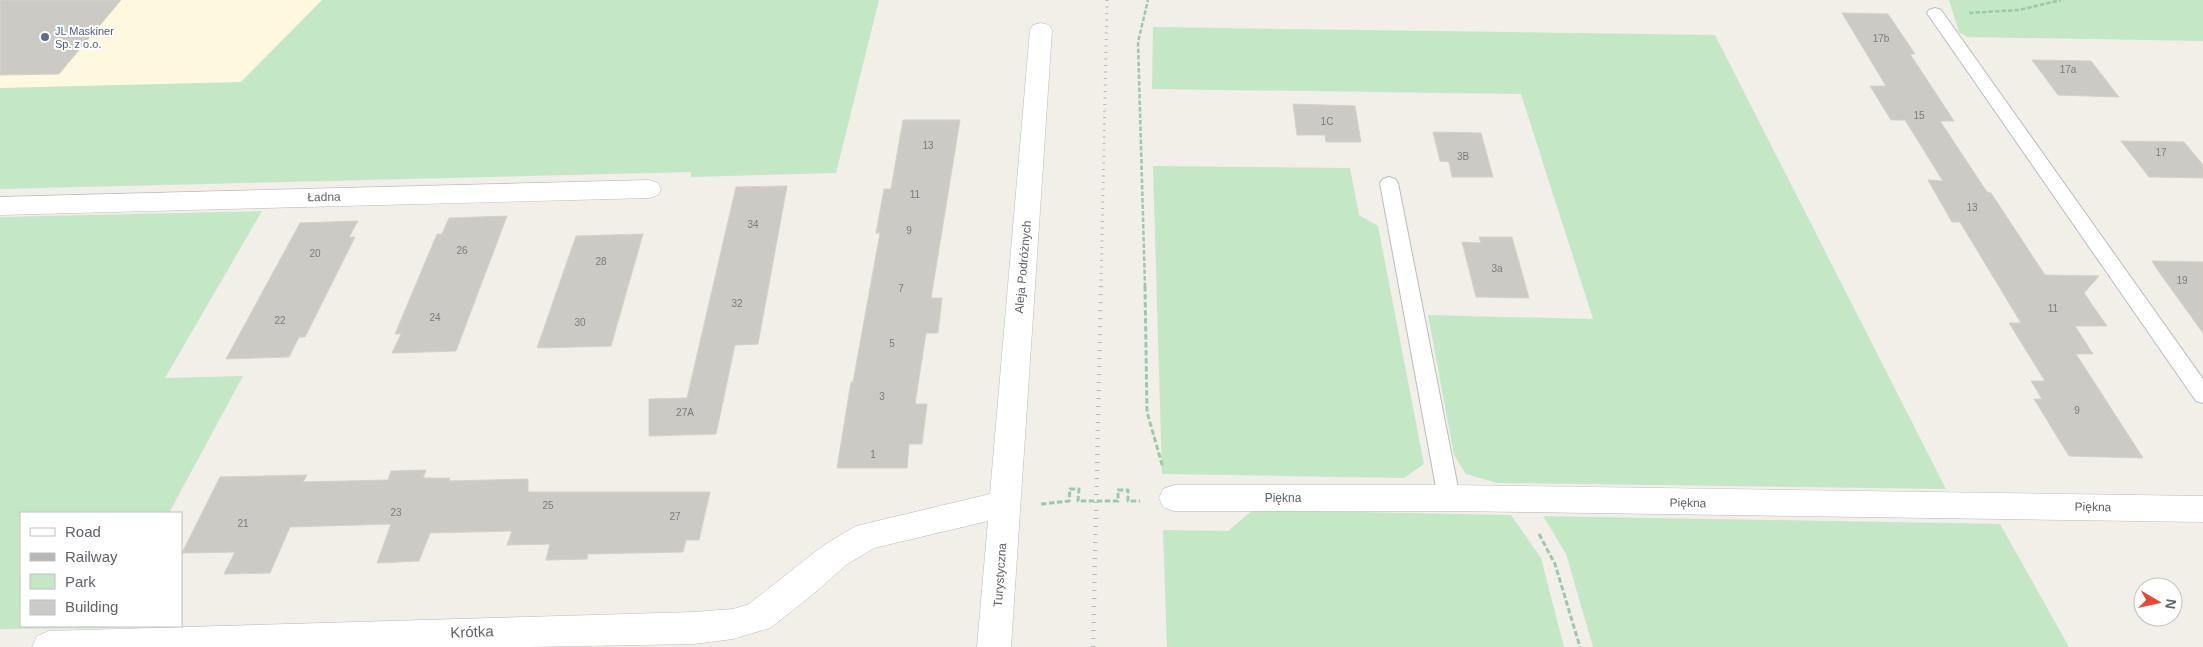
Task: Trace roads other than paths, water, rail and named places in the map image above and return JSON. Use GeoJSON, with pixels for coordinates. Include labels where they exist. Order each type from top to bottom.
{"type":"FeatureCollection","features":[{"type":"Feature","properties":{"kind":"street","name":"Aleja Podróżnych"},"geometry":{"type":"LineString","coordinates":[[1005,504],[1040,30]]}},
{"type":"Feature","properties":{"kind":"street","name":"Ładna"},"geometry":{"type":"LineString","coordinates":[[0,206],[649,189]]}},
{"type":"Feature","properties":{"kind":"street","name":"Piękna"},"geometry":{"type":"LineString","coordinates":[[1174,498],[1449,498],[2203,509]]}},
{"type":"Feature","properties":{"kind":"street","name":"Krótka"},"geometry":{"type":"LineString","coordinates":[[49,647],[456,640],[694,628],[733,624],[758,617],[799,586],[835,555],[867,536],[1005,504]]}},
{"type":"Feature","properties":{"kind":"street","name":"Turystyczna"},"geometry":{"type":"LineString","coordinates":[[994,647],[1005,504]]}},
{"type":"Feature","properties":{"kind":"lane"},"geometry":{"type":"LineString","coordinates":[[1935,13],[2203,394]]}},
{"type":"Feature","properties":{"kind":"lane"},"geometry":{"type":"LineString","coordinates":[[1389,183],[1449,498]]}},
{"type":"Feature","properties":{"kind":"railway"},"geometry":{"type":"LineString","coordinates":[[1101,287],[1107,0]]}},
{"type":"Feature","properties":{"kind":"railway"},"geometry":{"type":"LineString","coordinates":[[1093,647],[1101,286]]}},
{"type":"Feature","properties":{"kind":"place","name":"JL Maskiner Sp. z o.o."},"geometry":{"type":"Point","coordinates":[45,37]}}]}
